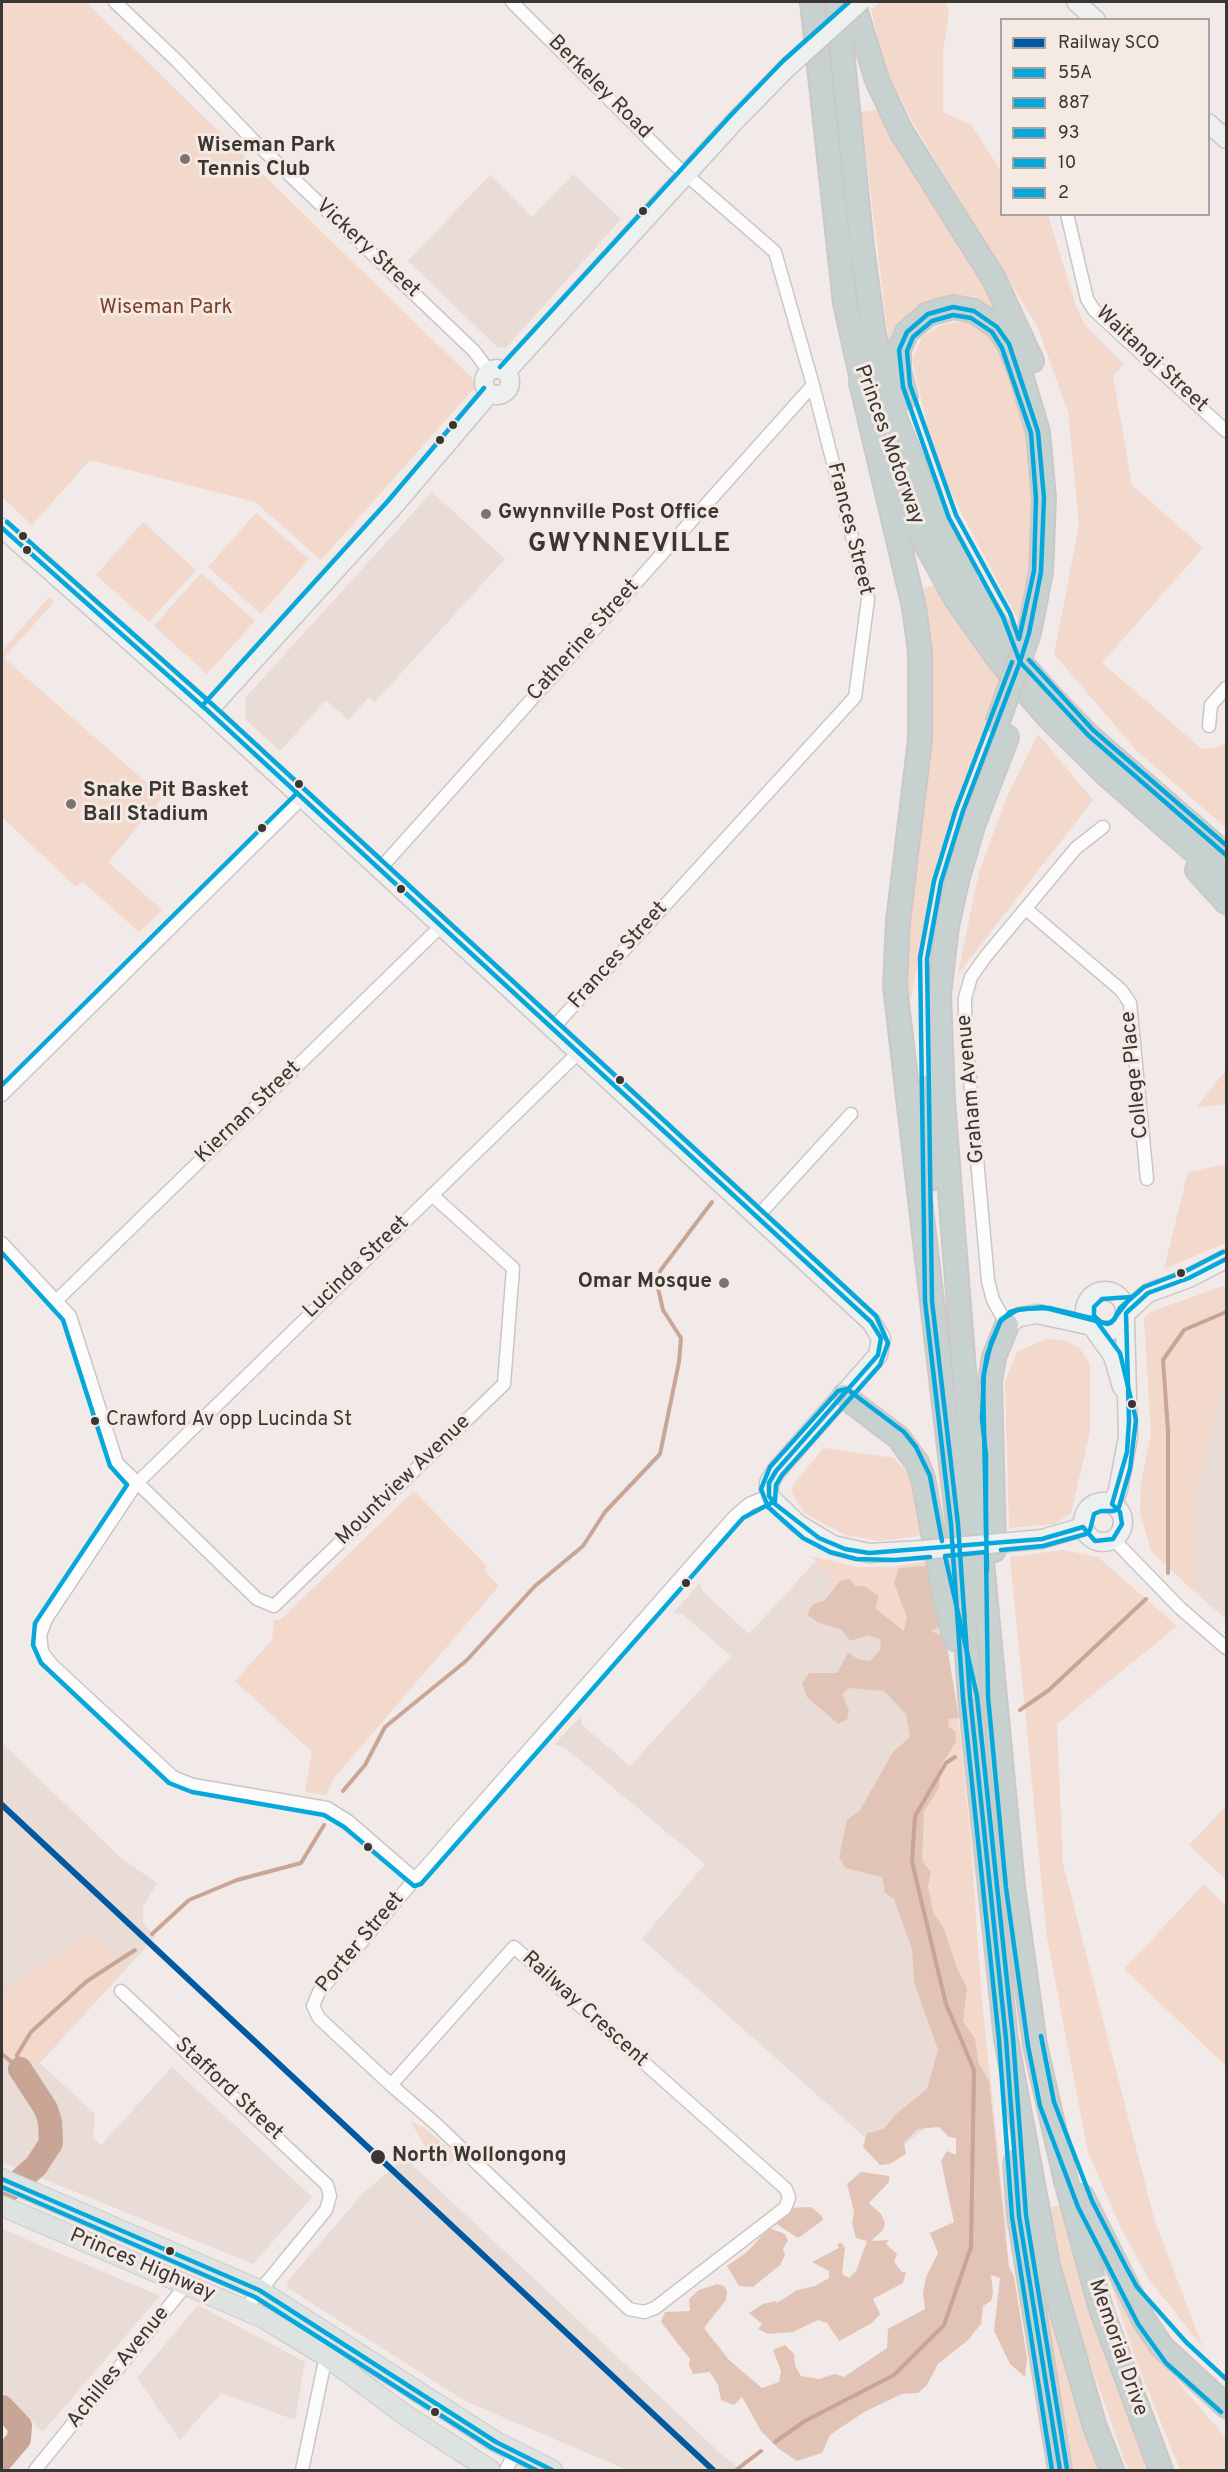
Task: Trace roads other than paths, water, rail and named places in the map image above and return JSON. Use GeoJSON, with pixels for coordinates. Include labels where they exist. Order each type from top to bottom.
{"type":"FeatureCollection","features":[{"type":"Feature","properties":{"kind":"highway","name":"Princes Motorway"},"geometry":{"type":"LineString","coordinates":[[812,2],[845,303],[861,383],[916,526],[956,599],[999,660],[1050,719],[1108,777],[1227,879]]}},
{"type":"Feature","properties":{"kind":"highway","name":"Princes Motorway"},"geometry":{"type":"LineString","coordinates":[[837,2],[862,247],[874,335],[896,420],[948,548],[1020,662],[1088,735],[1227,855]]}},
{"type":"Feature","properties":{"kind":"highway"},"geometry":{"type":"LineString","coordinates":[[853,2],[877,80],[902,133],[1007,303],[1032,362],[1046,404],[1057,477],[1058,529],[1053,583],[1002,731],[950,850],[933,918],[927,959],[932,1301]]}},
{"type":"Feature","properties":{"kind":"highway"},"geometry":{"type":"LineString","coordinates":[[1020,662],[1003,618],[949,518],[916,430],[903,387],[898,359],[902,341],[914,324],[936,310],[964,308],[982,315],[997,327],[1016,358],[1030,402],[1038,432],[1044,498],[1041,572],[1034,639]]}},
{"type":"Feature","properties":{"kind":"highway"},"geometry":{"type":"LineString","coordinates":[[861,383],[914,608],[920,652],[920,740],[897,921],[895,986],[932,1301]]}},
{"type":"Feature","properties":{"kind":"highway","name":"Memorial Drive"},"geometry":{"type":"LineString","coordinates":[[1002,731],[958,877],[946,926],[939,995],[938,1034],[958,1297],[1012,1887],[1035,2045],[1047,2104],[1101,2309],[1161,2470]]}},
{"type":"Feature","properties":{"kind":"highway"},"geometry":{"type":"LineString","coordinates":[[1108,777],[1227,902]]}},
{"type":"Feature","properties":{"kind":"highway","name":"Memorial Drive"},"geometry":{"type":"LineString","coordinates":[[932,1301],[958,1524],[970,1697],[1006,2039],[1048,2265],[1095,2427],[1112,2470]]}},
{"type":"Feature","properties":{"kind":"highway"},"geometry":{"type":"LineString","coordinates":[[995,1696],[993,1455],[989,1419],[990,1381],[994,1357],[1007,1325]]}},
{"type":"Feature","properties":{"kind":"highway"},"geometry":{"type":"LineString","coordinates":[[844,1396],[899,1438],[917,1463],[923,1478],[945,1599],[970,1697]]}},
{"type":"Feature","properties":{"kind":"highway"},"geometry":{"type":"LineString","coordinates":[[1006,2039],[1019,2216],[1060,2470]]}},
{"type":"Feature","properties":{"kind":"highway"},"geometry":{"type":"LineString","coordinates":[[1047,2104],[1085,2204],[1144,2320],[1162,2347],[1227,2406]]}},
{"type":"Feature","properties":{"kind":"highway"},"geometry":{"type":"LineString","coordinates":[[1131,2291],[1181,2347],[1227,2389]]}},
{"type":"Feature","properties":{"kind":"main road"},"geometry":{"type":"LineString","coordinates":[[208,711],[394,506],[490,393],[498,394],[506,391],[510,380],[498,372],[788,67],[860,2]]}},
{"type":"Feature","properties":{"kind":"main road"},"geometry":{"type":"LineString","coordinates":[[1076,2],[1094,18]]}},
{"type":"Feature","properties":{"kind":"main road"},"geometry":{"type":"LineString","coordinates":[[2,528],[208,711],[871,1322],[881,1338],[878,1355],[776,1471],[769,1483],[769,1496],[798,1524],[833,1545],[869,1553],[1042,1539],[1083,1527]]}},
{"type":"Feature","properties":{"kind":"main road"},"geometry":{"type":"LineString","coordinates":[[1042,1314],[1103,1332],[1114,1330],[1142,1296],[1190,1278],[1227,1259]]}},
{"type":"Feature","properties":{"kind":"main road"},"geometry":{"type":"LineString","coordinates":[[1007,1325],[1018,1317],[1068,1308],[1099,1292],[1162,1287]]}},
{"type":"Feature","properties":{"kind":"main road"},"geometry":{"type":"LineString","coordinates":[[1099,1292],[1120,1296],[1126,1315],[1129,1421],[1127,1452],[1118,1490],[1112,1504]]}},
{"type":"Feature","properties":{"kind":"main road"},"geometry":{"type":"LineString","coordinates":[[1099,1292],[1085,1308],[1086,1318],[1116,1364],[1129,1421]]}},
{"type":"Feature","properties":{"kind":"main road"},"geometry":{"type":"LineString","coordinates":[[1083,1527],[1088,1509],[1099,1503],[1112,1504]]}},
{"type":"Feature","properties":{"kind":"main road"},"geometry":{"type":"LineString","coordinates":[[1083,1527],[1095,1541],[1113,1539],[1121,1530],[1122,1518],[1112,1504]]}},
{"type":"Feature","properties":{"kind":"main road","name":"Princes Highway"},"geometry":{"type":"LineString","coordinates":[[2,2180],[259,2290],[515,2452],[552,2470]]}},
{"type":"Feature","properties":{"kind":"main road","name":"Princes Highway"},"geometry":{"type":"LineString","coordinates":[[8,2208],[245,2310],[326,2356],[405,2415],[490,2470]]}},
{"type":"Feature","properties":{"kind":"main road","name":"Achilles Avenue"},"geometry":{"type":"LineString","coordinates":[[187,2284],[196,2262]]}},
{"type":"Feature","properties":{"kind":"street","name":"Vickery Street"},"geometry":{"type":"LineString","coordinates":[[115,2],[325,210],[498,372]]}},
{"type":"Feature","properties":{"kind":"street","name":"Berkeley Road"},"geometry":{"type":"LineString","coordinates":[[512,2],[686,175]]}},
{"type":"Feature","properties":{"kind":"street","name":"Frances Street"},"geometry":{"type":"LineString","coordinates":[[552,1029],[855,697],[868,599],[776,252],[686,175]]}},
{"type":"Feature","properties":{"kind":"street","name":"Waitangi Street"},"geometry":{"type":"LineString","coordinates":[[1067,216],[1087,299],[1094,310],[1227,431]]}},
{"type":"Feature","properties":{"kind":"street","name":"Catherine Street"},"geometry":{"type":"LineString","coordinates":[[380,870],[813,385]]}},
{"type":"Feature","properties":{"kind":"street"},"geometry":{"type":"LineString","coordinates":[[1209,726],[1211,705],[1227,688]]}},
{"type":"Feature","properties":{"kind":"street"},"geometry":{"type":"LineString","coordinates":[[2,1095],[302,798]]}},
{"type":"Feature","properties":{"kind":"street","name":"Graham Avenue"},"geometry":{"type":"LineString","coordinates":[[1007,1325],[993,1300],[988,1281],[965,1025],[965,998],[971,978],[1026,909],[1076,848],[1103,827]]}},
{"type":"Feature","properties":{"kind":"street","name":"College Place"},"geometry":{"type":"LineString","coordinates":[[1026,909],[1121,990],[1130,1003],[1147,1179]]}},
{"type":"Feature","properties":{"kind":"street","name":"Kiernan Street"},"geometry":{"type":"LineString","coordinates":[[57,1300],[440,927]]}},
{"type":"Feature","properties":{"kind":"street","name":"Lucinda Street"},"geometry":{"type":"LineString","coordinates":[[415,1879],[348,1821],[327,1808],[193,1785],[172,1777],[47,1659],[40,1644],[42,1627],[136,1484],[578,1053]]}},
{"type":"Feature","properties":{"kind":"street"},"geometry":{"type":"LineString","coordinates":[[757,1217],[851,1114]]}},
{"type":"Feature","properties":{"kind":"street","name":"Mountview Avenue"},"geometry":{"type":"LineString","coordinates":[[136,1484],[256,1599],[274,1606],[496,1392],[504,1384],[513,1268],[432,1195]]}},
{"type":"Feature","properties":{"kind":"street"},"geometry":{"type":"LineString","coordinates":[[2,1243],[70,1316],[78,1335],[117,1463],[136,1484]]}},
{"type":"Feature","properties":{"kind":"street","name":"Porter Street"},"geometry":{"type":"LineString","coordinates":[[630,2309],[319,2018],[313,2006],[319,1992],[415,1879],[734,1517],[749,1504],[769,1496]]}},
{"type":"Feature","properties":{"kind":"street"},"geometry":{"type":"LineString","coordinates":[[1113,1539],[1180,1608],[1227,1648]]}},
{"type":"Feature","properties":{"kind":"street","name":"Railway Crescent"},"geometry":{"type":"LineString","coordinates":[[391,2085],[514,1947],[786,2189],[789,2198],[785,2208],[655,2308],[644,2312],[630,2309]]}},
{"type":"Feature","properties":{"kind":"street","name":"Stafford Street"},"geometry":{"type":"LineString","coordinates":[[121,1991],[320,2175],[330,2193],[326,2210],[259,2290]]}},
{"type":"Feature","properties":{"kind":"street","name":"Achilles Avenue"},"geometry":{"type":"LineString","coordinates":[[35,2470],[187,2284]]}},
{"type":"Feature","properties":{"kind":"street"},"geometry":{"type":"LineString","coordinates":[[245,2310],[259,2290]]}},
{"type":"Feature","properties":{"kind":"street"},"geometry":{"type":"LineString","coordinates":[[302,2470],[326,2356]]}},
{"type":"Feature","properties":{"kind":"street"},"geometry":{"type":"LineString","coordinates":[[506,2470],[515,2452]]}},
{"type":"Feature","properties":{"kind":"waterway"},"geometry":{"type":"LineString","coordinates":[[343,1791],[365,1765],[385,1727],[466,1661],[535,1586],[583,1546],[605,1512],[660,1454],[679,1362],[681,1338],[663,1310],[658,1288],[660,1271],[712,1202]]}},
{"type":"Feature","properties":{"kind":"waterway"},"geometry":{"type":"LineString","coordinates":[[1168,1573],[1168,1431],[1163,1360],[1184,1330],[1226,1312]]}},
{"type":"Feature","properties":{"kind":"waterway"},"geometry":{"type":"LineString","coordinates":[[1020,1710],[1049,1690],[1146,1599]]}},
{"type":"Feature","properties":{"kind":"waterway"},"geometry":{"type":"LineString","coordinates":[[775,2442],[805,2421],[894,2375],[944,2325],[971,2247],[974,2070],[946,2004],[912,1862],[915,1816],[946,1763],[955,1757]]}},
{"type":"Feature","properties":{"kind":"waterway"},"geometry":{"type":"LineString","coordinates":[[152,1934],[189,1900],[237,1880],[301,1863],[324,1825]]}},
{"type":"Feature","properties":{"kind":"waterway"},"geometry":{"type":"LineString","coordinates":[[20,2069],[17,2055],[31,2032],[87,1981],[135,1950]]}},
{"type":"Feature","properties":{"kind":"waterway"},"geometry":{"type":"LineString","coordinates":[[2,2054],[20,2069]]}},
{"type":"Feature","properties":{"kind":"waterway"},"geometry":{"type":"LineString","coordinates":[[2,2196],[36,2166],[51,2143],[50,2122],[46,2109],[20,2069]]}},
{"type":"Feature","properties":{"kind":"waterway"},"geometry":{"type":"LineString","coordinates":[[2,2407],[20,2426],[19,2439],[2,2459]]}},
{"type":"Feature","properties":{"kind":"waterway"},"geometry":{"type":"LineString","coordinates":[[736,2470],[761,2451]]}},
{"type":"Feature","properties":{"kind":"rail line","name":"SCO"},"geometry":{"type":"LineString","coordinates":[[2,1805],[713,2470]]}},
{"type":"Feature","properties":{"kind":"place","name":"Wiseman Park Tennis Club"},"geometry":{"type":"Point","coordinates":[185,159]}},
{"type":"Feature","properties":{"kind":"place","name":"Gwynnville Post Office"},"geometry":{"type":"Point","coordinates":[486,514]}},
{"type":"Feature","properties":{"kind":"place","name":"Snake Pit Basket Ball Stadium"},"geometry":{"type":"Point","coordinates":[71,804]}},
{"type":"Feature","properties":{"kind":"place","name":"Omar Mosque"},"geometry":{"type":"Point","coordinates":[724,1283]}},
{"type":"Feature","properties":{"kind":"place","name":"Crawford Av opp Lucinda St"},"geometry":{"type":"Point","coordinates":[95,1421]}},
{"type":"Feature","properties":{"kind":"place","name":"North Wollongong"},"geometry":{"type":"Point","coordinates":[378,2157]}},
{"type":"Feature","properties":{"kind":"district","name":"GWYNNEVILLE"},"geometry":{"type":"Point","coordinates":[630,546]}},
{"type":"Feature","properties":{"kind":"park label","name":"Wiseman Park"},"geometry":{"type":"Point","coordinates":[166,309]}}]}
